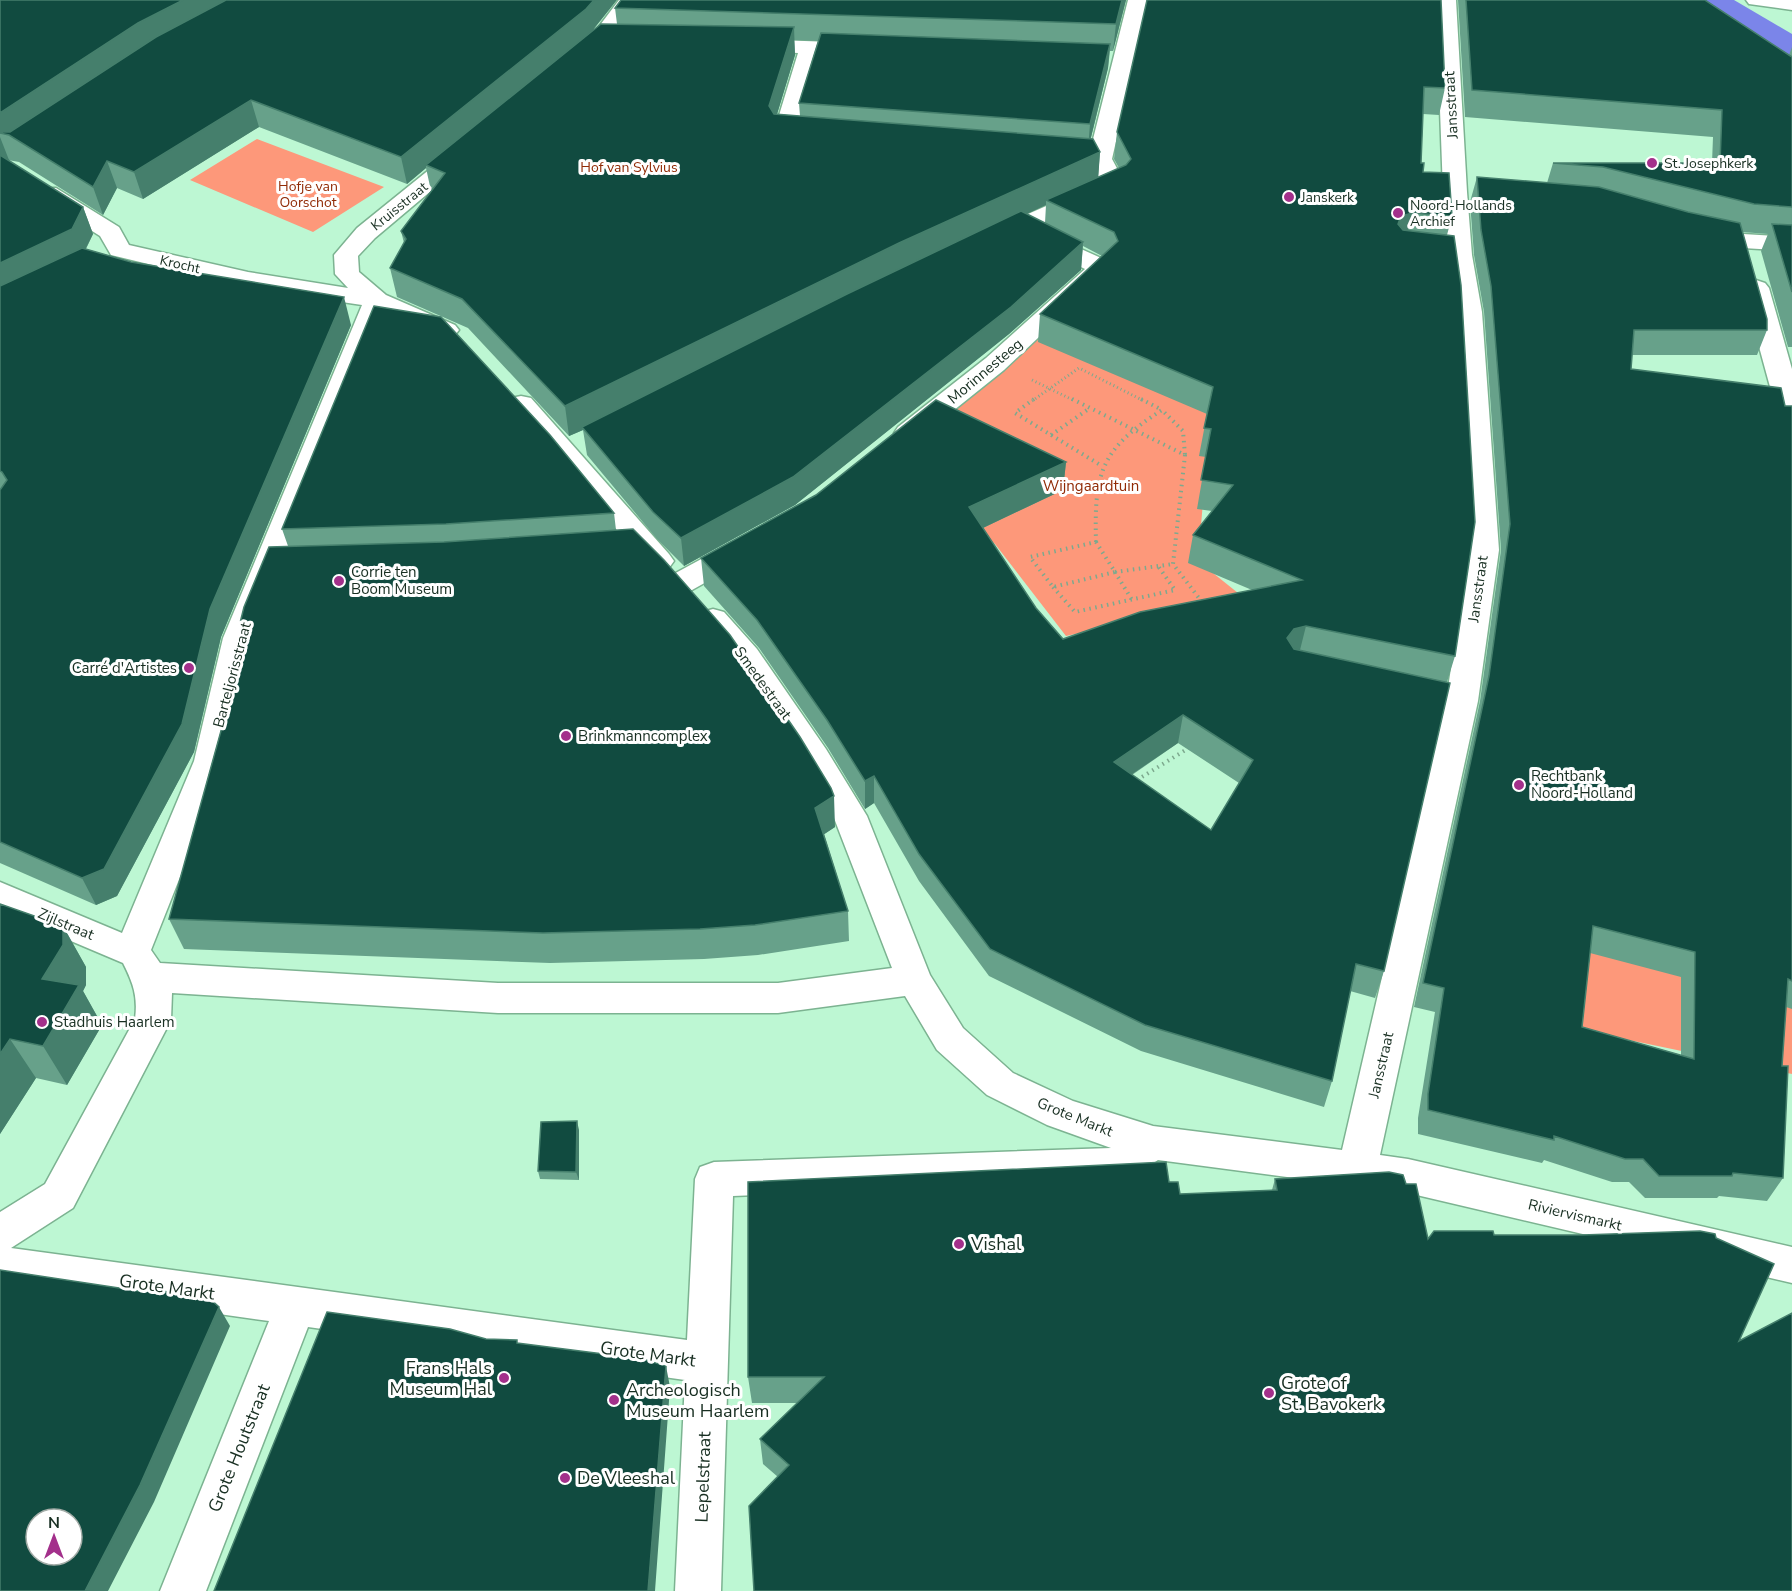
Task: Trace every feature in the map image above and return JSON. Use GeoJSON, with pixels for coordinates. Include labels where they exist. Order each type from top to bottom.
{"type":"FeatureCollection","features":[{"type":"Feature","properties":{"kind":"street"},"geometry":{"type":"LineString","coordinates":[[563,71],[599,42],[630,0]]}},
{"type":"Feature","properties":{"kind":"street"},"geometry":{"type":"LineString","coordinates":[[977,246],[1114,185],[1100,159],[1138,0]]}},
{"type":"Feature","properties":{"kind":"street","name":"Jansstraat"},"geometry":{"type":"LineString","coordinates":[[1358,1167],[1451,699],[1484,550],[1469,312],[1449,254],[1466,193],[1446,0]]}},
{"type":"Feature","properties":{"kind":"street"},"geometry":{"type":"LineString","coordinates":[[1756,0],[1789,7]]}},
{"type":"Feature","properties":{"kind":"street"},"geometry":{"type":"LineString","coordinates":[[599,42],[623,42]]}},
{"type":"Feature","properties":{"kind":"street"},"geometry":{"type":"LineString","coordinates":[[729,45],[888,50]]}},
{"type":"Feature","properties":{"kind":"street"},"geometry":{"type":"LineString","coordinates":[[811,47],[784,135],[831,138]]}},
{"type":"Feature","properties":{"kind":"street"},"geometry":{"type":"LineString","coordinates":[[1101,59],[1125,60]]}},
{"type":"Feature","properties":{"kind":"street","name":"Kruisstraat"},"geometry":{"type":"LineString","coordinates":[[377,300],[347,274],[346,255],[366,233],[483,138]]}},
{"type":"Feature","properties":{"kind":"street"},"geometry":{"type":"LineString","coordinates":[[1077,157],[1100,159]]}},
{"type":"Feature","properties":{"kind":"street","name":"Krocht"},"geometry":{"type":"LineString","coordinates":[[30,182],[110,232],[110,255],[377,300]]}},
{"type":"Feature","properties":{"kind":"street","name":"Morinnesteeg"},"geometry":{"type":"LineString","coordinates":[[887,450],[995,364],[1101,267],[1018,226]]}},
{"type":"Feature","properties":{"kind":"street"},"geometry":{"type":"LineString","coordinates":[[1679,227],[1743,241],[1792,244]]}},
{"type":"Feature","properties":{"kind":"street"},"geometry":{"type":"LineString","coordinates":[[1743,241],[1784,364],[1792,416]]}},
{"type":"Feature","properties":{"kind":"street"},"geometry":{"type":"LineString","coordinates":[[377,300],[417,315],[457,335],[465,344]]}},
{"type":"Feature","properties":{"kind":"street","name":"Barteljorisstraat"},"geometry":{"type":"LineString","coordinates":[[142,964],[210,760],[238,638],[377,300]]}},
{"type":"Feature","properties":{"kind":"street","name":"Smedestraat"},"geometry":{"type":"LineString","coordinates":[[504,386],[577,447],[645,548],[681,583],[746,657],[815,758],[850,816],[914,980]]}},
{"type":"Feature","properties":{"kind":"street"},"geometry":{"type":"LineString","coordinates":[[681,583],[764,537]]}},
{"type":"Feature","properties":{"kind":"street"},"geometry":{"type":"LineString","coordinates":[[611,550],[645,548]]}},
{"type":"Feature","properties":{"kind":"street"},"geometry":{"type":"LineString","coordinates":[[267,567],[302,566]]}},
{"type":"Feature","properties":{"kind":"street","name":"Zijlstraat"},"geometry":{"type":"LineString","coordinates":[[0,896],[142,964]]}},
{"type":"Feature","properties":{"kind":"street"},"geometry":{"type":"LineString","coordinates":[[0,1234],[59,1196],[153,1020],[156,1000],[142,964],[498,998],[778,998],[914,980]]}},
{"type":"Feature","properties":{"kind":"street","name":"Grote Markt"},"geometry":{"type":"LineString","coordinates":[[914,980],[950,1039],[1000,1084],[1060,1113],[1118,1134],[1153,1143],[1358,1167]]}},
{"type":"Feature","properties":{"kind":"street","name":"Grote Markt"},"geometry":{"type":"LineString","coordinates":[[0,1264],[708,1363],[714,1179],[1118,1165],[1153,1143]]}},
{"type":"Feature","properties":{"kind":"street","name":"Riviervismarkt"},"geometry":{"type":"LineString","coordinates":[[1358,1167],[1408,1176],[1792,1265]]}},
{"type":"Feature","properties":{"kind":"street","name":"Grote Houtstraat"},"geometry":{"type":"LineString","coordinates":[[183,1591],[296,1305]]}},
{"type":"Feature","properties":{"kind":"street","name":"Lepelstraat"},"geometry":{"type":"LineString","coordinates":[[698,1591],[708,1363]]}},
{"type":"Feature","properties":{"kind":"path"},"geometry":{"type":"LineString","coordinates":[[995,364],[1051,388],[1185,455]]}},
{"type":"Feature","properties":{"kind":"path"},"geometry":{"type":"LineString","coordinates":[[1102,466],[1015,413],[1079,368],[1162,410],[1183,431],[1185,455],[1173,564],[1206,607]]}},
{"type":"Feature","properties":{"kind":"path"},"geometry":{"type":"LineString","coordinates":[[1051,435],[1090,408]]}},
{"type":"Feature","properties":{"kind":"path"},"geometry":{"type":"LineString","coordinates":[[1132,600],[1096,542],[1094,496],[1102,466],[1131,428],[1162,410]]}},
{"type":"Feature","properties":{"kind":"path"},"geometry":{"type":"LineString","coordinates":[[1096,542],[1030,557],[1075,612],[1175,591],[1158,565]]}},
{"type":"Feature","properties":{"kind":"path"},"geometry":{"type":"LineString","coordinates":[[1053,587],[1114,572],[1173,564]]}},
{"type":"Feature","properties":{"kind":"path"},"geometry":{"type":"LineString","coordinates":[[1131,784],[1199,741]]}},
{"type":"Feature","properties":{"kind":"green space","name":"Hofje van Oorschot"},"geometry":{"type":"Polygon","coordinates":[[[257,139],[384,187],[313,232],[190,180],[257,139]]]}},
{"type":"Feature","properties":{"kind":"green space","name":"Wijngaardtuin"},"geometry":{"type":"Polygon","coordinates":[[[1120,284],[1210,419],[1198,561],[1243,597],[1066,636],[995,544],[967,520],[942,417],[1007,367],[1078,293],[1120,284]]]}},
{"type":"Feature","properties":{"kind":"green space"},"geometry":{"type":"Polygon","coordinates":[[[1551,924],[1792,967],[1792,1074],[1557,1025],[1551,924]]]}},
{"type":"Feature","properties":{"kind":"water"},"geometry":{"type":"Polygon","coordinates":[[[1697,0],[1734,0],[1792,34],[1792,60],[1697,0]]]}},
{"type":"Feature","properties":{"kind":"building"},"geometry":{"type":"Polygon","coordinates":[[[0,0],[183,0],[138,23],[0,113],[0,0]]]}},
{"type":"Feature","properties":{"kind":"building"},"geometry":{"type":"Polygon","coordinates":[[[226,0],[594,0],[586,9],[401,157],[251,100],[134,172],[107,161],[93,187],[9,135],[0,133],[10,132],[156,37],[226,0]]]}},
{"type":"Feature","properties":{"kind":"building"},"geometry":{"type":"Polygon","coordinates":[[[621,0],[1122,0],[1116,24],[615,8],[621,0]]]}},
{"type":"Feature","properties":{"kind":"building"},"geometry":{"type":"Polygon","coordinates":[[[1147,0],[1441,0],[1445,88],[1424,87],[1421,163],[1424,163],[1423,172],[1449,173],[1452,216],[1412,213],[1401,216],[1398,224],[1403,230],[1454,236],[1461,285],[1475,522],[1455,656],[1306,626],[1294,629],[1287,638],[1294,649],[1450,683],[1384,971],[1356,964],[1332,1081],[1145,1025],[990,949],[919,854],[874,776],[865,781],[827,720],[757,620],[701,558],[816,495],[936,400],[1066,462],[969,507],[1036,608],[1063,639],[1140,612],[1302,580],[1193,535],[1233,485],[1201,480],[1211,429],[1204,428],[1213,387],[1040,314],[1118,241],[1114,232],[1046,200],[1126,165],[1131,159],[1117,132],[1147,0]],[[1183,715],[1114,762],[1211,830],[1253,760],[1183,715]]]}},
{"type":"Feature","properties":{"kind":"building"},"geometry":{"type":"Polygon","coordinates":[[[1466,0],[1705,0],[1792,57],[1792,207],[1754,204],[1603,167],[1553,163],[1720,163],[1722,110],[1472,90],[1466,0]]]}},
{"type":"Feature","properties":{"kind":"building"},"geometry":{"type":"Polygon","coordinates":[[[601,24],[794,27],[769,106],[774,114],[1093,139],[1100,152],[899,243],[565,406],[462,299],[390,268],[406,239],[401,231],[445,173],[426,165],[601,24]]]}},
{"type":"Feature","properties":{"kind":"building"},"geometry":{"type":"Polygon","coordinates":[[[821,33],[1110,44],[1090,124],[799,103],[821,33]]]}},
{"type":"Feature","properties":{"kind":"building"},"geometry":{"type":"Polygon","coordinates":[[[0,155],[83,207],[72,229],[0,263],[0,155]]]}},
{"type":"Feature","properties":{"kind":"building"},"geometry":{"type":"Polygon","coordinates":[[[1477,177],[1599,187],[1688,212],[1740,223],[1767,319],[1767,330],[1634,330],[1631,369],[1781,388],[1785,406],[1792,406],[1792,981],[1788,979],[1782,1066],[1788,1066],[1783,1178],[1733,1173],[1732,1176],[1659,1176],[1643,1159],[1625,1159],[1554,1136],[1554,1140],[1428,1110],[1428,1094],[1444,988],[1423,983],[1489,676],[1510,524],[1491,286],[1481,230],[1477,177]],[[1593,926],[1582,1027],[1694,1059],[1695,952],[1593,926]]]}},
{"type":"Feature","properties":{"kind":"building"},"geometry":{"type":"Polygon","coordinates":[[[1021,211],[1083,242],[1011,307],[793,477],[681,538],[653,512],[582,427],[847,294],[1021,211]]]}},
{"type":"Feature","properties":{"kind":"building"},"geometry":{"type":"Polygon","coordinates":[[[1772,224],[1792,225],[1792,292],[1772,224]]]}},
{"type":"Feature","properties":{"kind":"building"},"geometry":{"type":"Polygon","coordinates":[[[82,248],[131,262],[344,297],[210,609],[182,724],[104,869],[82,878],[0,842],[0,490],[7,480],[0,471],[0,286],[82,248]]]}},
{"type":"Feature","properties":{"kind":"building"},"geometry":{"type":"Polygon","coordinates":[[[374,306],[441,317],[550,435],[614,513],[446,524],[282,529],[374,306]]]}},
{"type":"Feature","properties":{"kind":"building"},"geometry":{"type":"Polygon","coordinates":[[[633,529],[664,560],[730,635],[800,737],[831,788],[834,796],[815,808],[848,911],[755,925],[700,929],[543,933],[169,919],[250,626],[240,623],[244,607],[269,547],[444,542],[633,529]]]}},
{"type":"Feature","properties":{"kind":"building"},"geometry":{"type":"Polygon","coordinates":[[[0,904],[63,926],[63,945],[42,979],[79,985],[43,1046],[10,1039],[0,1054],[0,904]]]}},
{"type":"Feature","properties":{"kind":"building"},"geometry":{"type":"Polygon","coordinates":[[[577,1121],[576,1172],[538,1171],[541,1122],[577,1121]]]}},
{"type":"Feature","properties":{"kind":"building","name":"Grote of St. Bavokerk"},"geometry":{"type":"Polygon","coordinates":[[[1166,1162],[1169,1182],[1178,1182],[1180,1194],[1277,1190],[1275,1179],[1389,1172],[1403,1175],[1406,1184],[1416,1184],[1428,1239],[1434,1231],[1493,1231],[1494,1235],[1582,1235],[1700,1231],[1715,1234],[1716,1238],[1774,1264],[1739,1341],[1792,1313],[1792,1591],[754,1591],[749,1506],[789,1465],[760,1439],[824,1377],[748,1377],[748,1182],[1166,1162]]]}},
{"type":"Feature","properties":{"kind":"building"},"geometry":{"type":"Polygon","coordinates":[[[0,1270],[139,1291],[162,1291],[209,1298],[219,1307],[140,1485],[85,1591],[0,1591],[0,1270]]]}},
{"type":"Feature","properties":{"kind":"building"},"geometry":{"type":"Polygon","coordinates":[[[327,1312],[450,1329],[486,1339],[517,1340],[517,1343],[643,1359],[666,1366],[648,1591],[214,1591],[327,1312]]]}},
{"type":"Feature","properties":{"kind":"place","name":"St. Josephkerk"},"geometry":{"type":"Point","coordinates":[1652,163]}},
{"type":"Feature","properties":{"kind":"place","name":"Janskerk"},"geometry":{"type":"Point","coordinates":[1289,197]}},
{"type":"Feature","properties":{"kind":"place","name":"Noord-Hollands Archief"},"geometry":{"type":"Point","coordinates":[1398,213]}},
{"type":"Feature","properties":{"kind":"place","name":"Corrie ten Boom Museum"},"geometry":{"type":"Point","coordinates":[339,581]}},
{"type":"Feature","properties":{"kind":"place","name":"Carré d'Artistes"},"geometry":{"type":"Point","coordinates":[189,668]}},
{"type":"Feature","properties":{"kind":"place","name":"Brinkmanncomplex"},"geometry":{"type":"Point","coordinates":[566,736]}},
{"type":"Feature","properties":{"kind":"place","name":"Rechtbank Noord-Holland"},"geometry":{"type":"Point","coordinates":[1519,785]}},
{"type":"Feature","properties":{"kind":"place","name":"Stadhuis Haarlem"},"geometry":{"type":"Point","coordinates":[42,1022]}},
{"type":"Feature","properties":{"kind":"place","name":"Vishal"},"geometry":{"type":"Point","coordinates":[959,1244]}},
{"type":"Feature","properties":{"kind":"place","name":"Frans Hals Museum Hal"},"geometry":{"type":"Point","coordinates":[504,1378]}},
{"type":"Feature","properties":{"kind":"place","name":"Grote of St. Bavokerk"},"geometry":{"type":"Point","coordinates":[1269,1393]}},
{"type":"Feature","properties":{"kind":"place","name":"Archeologisch Museum Haarlem"},"geometry":{"type":"Point","coordinates":[614,1400]}},
{"type":"Feature","properties":{"kind":"place","name":"De Vleeshal"},"geometry":{"type":"Point","coordinates":[565,1478]}},
{"type":"Feature","properties":{"kind":"park label","name":"Hof van Sylvius"},"geometry":{"type":"Point","coordinates":[629,167]}}]}
